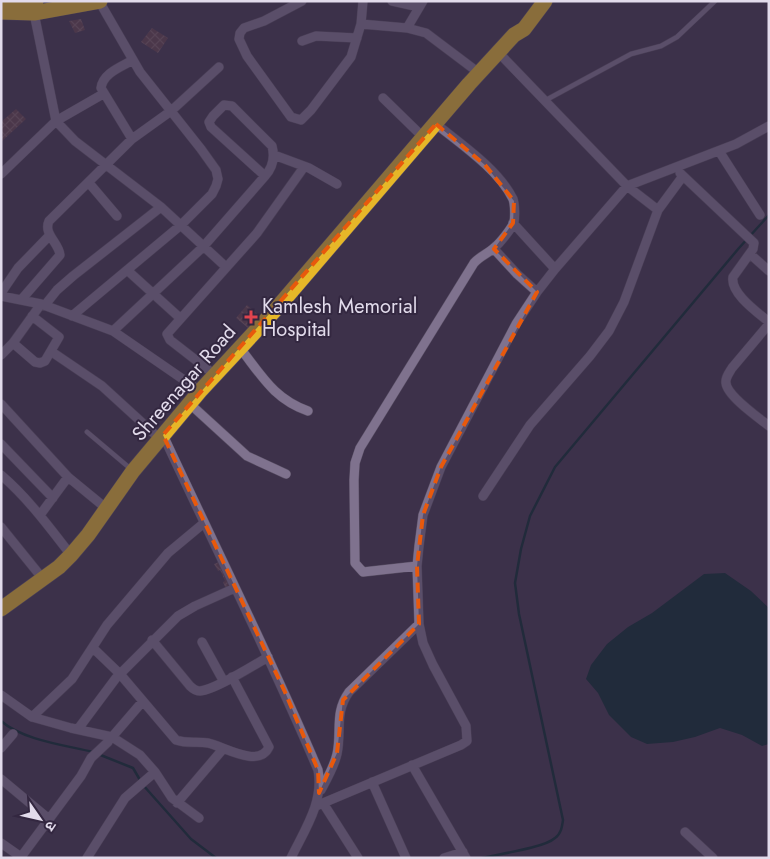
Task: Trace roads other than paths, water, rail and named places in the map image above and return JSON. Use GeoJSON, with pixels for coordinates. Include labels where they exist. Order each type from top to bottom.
{"type":"FeatureCollection","features":[{"type":"Feature","properties":{"kind":"highway"},"geometry":{"type":"LineString","coordinates":[[1,12],[100,1]]}},
{"type":"Feature","properties":{"kind":"highway"},"geometry":{"type":"LineString","coordinates":[[514,35],[517,25],[534,1]]}},
{"type":"Feature","properties":{"kind":"highway"},"geometry":{"type":"LineString","coordinates":[[514,35],[524,29],[545,1]]}},
{"type":"Feature","properties":{"kind":"highway"},"geometry":{"type":"LineString","coordinates":[[1,4],[35,7]]}},
{"type":"Feature","properties":{"kind":"highway","name":"Shreenagar Road"},"geometry":{"type":"LineString","coordinates":[[1,609],[43,579],[70,556],[107,509],[133,471],[200,391],[277,308],[474,78],[514,35]]}},
{"type":"Feature","properties":{"kind":"street"},"geometry":{"type":"LineString","coordinates":[[72,316],[181,225],[212,194],[218,179],[216,170],[140,72],[100,1]]}},
{"type":"Feature","properties":{"kind":"street"},"geometry":{"type":"LineString","coordinates":[[302,1],[264,21],[244,28],[240,33],[239,39],[247,56],[291,117],[301,120],[311,110],[351,57],[361,24],[362,1]]}},
{"type":"Feature","properties":{"kind":"street"},"geometry":{"type":"LineString","coordinates":[[392,1],[421,4],[407,28]]}},
{"type":"Feature","properties":{"kind":"street"},"geometry":{"type":"LineString","coordinates":[[35,7],[56,121],[75,141],[106,166],[162,206],[226,267]]}},
{"type":"Feature","properties":{"kind":"street"},"geometry":{"type":"LineString","coordinates":[[361,24],[407,28],[426,33],[474,78]]}},
{"type":"Feature","properties":{"kind":"street"},"geometry":{"type":"LineString","coordinates":[[302,41],[316,36],[358,38]]}},
{"type":"Feature","properties":{"kind":"street"},"geometry":{"type":"LineString","coordinates":[[498,52],[627,186],[658,210]]}},
{"type":"Feature","properties":{"kind":"street"},"geometry":{"type":"LineString","coordinates":[[132,139],[101,88],[105,77],[133,60]]}},
{"type":"Feature","properties":{"kind":"street"},"geometry":{"type":"LineString","coordinates":[[21,300],[60,255],[47,226],[49,222],[132,139],[171,111],[219,67]]}},
{"type":"Feature","properties":{"kind":"street"},"geometry":{"type":"LineString","coordinates":[[1,174],[56,121],[103,94]]}},
{"type":"Feature","properties":{"kind":"street"},"geometry":{"type":"LineString","coordinates":[[383,98],[424,138]]}},
{"type":"Feature","properties":{"kind":"street"},"geometry":{"type":"LineString","coordinates":[[113,331],[203,247],[269,172],[274,155],[272,146],[232,106],[224,105],[209,122],[265,176]]}},
{"type":"Feature","properties":{"kind":"street"},"geometry":{"type":"LineString","coordinates":[[417,566],[363,572],[359,569],[355,562],[355,463],[360,448],[378,415],[474,263],[479,257],[494,249],[514,223],[514,201],[501,182],[485,165],[436,124]]}},
{"type":"Feature","properties":{"kind":"street"},"geometry":{"type":"LineString","coordinates":[[319,805],[461,745],[466,741],[468,735],[466,726],[433,665],[423,643],[419,624],[417,566],[423,515],[441,467],[516,324],[537,292],[627,186],[736,144],[769,126]]}},
{"type":"Feature","properties":{"kind":"street"},"geometry":{"type":"LineString","coordinates":[[719,151],[760,216]]}},
{"type":"Feature","properties":{"kind":"street"},"geometry":{"type":"LineString","coordinates":[[274,155],[304,166],[338,184]]}},
{"type":"Feature","properties":{"kind":"street"},"geometry":{"type":"LineString","coordinates":[[215,375],[167,337],[167,334],[257,233],[304,166]]}},
{"type":"Feature","properties":{"kind":"street"},"geometry":{"type":"LineString","coordinates":[[676,168],[754,243],[750,254],[734,277],[733,287],[769,323],[732,368],[727,376],[726,383],[728,390],[769,426]]}},
{"type":"Feature","properties":{"kind":"street"},"geometry":{"type":"LineString","coordinates":[[483,496],[530,425],[610,332],[624,302],[658,210],[683,176]]}},
{"type":"Feature","properties":{"kind":"street"},"geometry":{"type":"LineString","coordinates":[[88,182],[117,216]]}},
{"type":"Feature","properties":{"kind":"street"},"geometry":{"type":"LineString","coordinates":[[1,355],[13,343],[32,316],[57,290],[162,206]]}},
{"type":"Feature","properties":{"kind":"street"},"geometry":{"type":"LineString","coordinates":[[514,223],[555,269]]}},
{"type":"Feature","properties":{"kind":"street"},"geometry":{"type":"LineString","coordinates":[[1,292],[18,268],[50,235]]}},
{"type":"Feature","properties":{"kind":"street"},"geometry":{"type":"LineString","coordinates":[[494,249],[537,292]]}},
{"type":"Feature","properties":{"kind":"street"},"geometry":{"type":"LineString","coordinates":[[750,254],[769,270]]}},
{"type":"Feature","properties":{"kind":"street"},"geometry":{"type":"LineString","coordinates":[[128,270],[180,318]]}},
{"type":"Feature","properties":{"kind":"street"},"geometry":{"type":"LineString","coordinates":[[1,296],[43,305],[113,331],[200,391]]}},
{"type":"Feature","properties":{"kind":"street"},"geometry":{"type":"LineString","coordinates":[[13,343],[40,363],[46,361],[59,336],[32,316]]}},
{"type":"Feature","properties":{"kind":"street"},"geometry":{"type":"LineString","coordinates":[[240,348],[270,387],[282,399],[308,412]]}},
{"type":"Feature","properties":{"kind":"street"},"geometry":{"type":"LineString","coordinates":[[52,352],[102,386],[161,437],[285,692],[318,770],[320,782],[319,805],[291,858]]}},
{"type":"Feature","properties":{"kind":"street"},"geometry":{"type":"LineString","coordinates":[[190,404],[246,456],[286,474]]}},
{"type":"Feature","properties":{"kind":"street"},"geometry":{"type":"LineString","coordinates":[[2,408],[68,477],[107,509]]}},
{"type":"Feature","properties":{"kind":"street"},"geometry":{"type":"LineString","coordinates":[[1,444],[53,498]]}},
{"type":"Feature","properties":{"kind":"street"},"geometry":{"type":"LineString","coordinates":[[1,475],[13,485],[40,516],[70,556]]}},
{"type":"Feature","properties":{"kind":"street"},"geometry":{"type":"LineString","coordinates":[[40,516],[68,477]]}},
{"type":"Feature","properties":{"kind":"street"},"geometry":{"type":"LineString","coordinates":[[32,717],[72,679],[107,625],[168,553],[204,523]]}},
{"type":"Feature","properties":{"kind":"street"},"geometry":{"type":"LineString","coordinates":[[1,527],[43,579]]}},
{"type":"Feature","properties":{"kind":"street"},"geometry":{"type":"LineString","coordinates":[[78,729],[120,674],[178,616],[235,588]]}},
{"type":"Feature","properties":{"kind":"street"},"geometry":{"type":"LineString","coordinates":[[319,793],[330,774],[337,753],[340,710],[343,700],[419,624]]}},
{"type":"Feature","properties":{"kind":"street"},"geometry":{"type":"LineString","coordinates":[[152,640],[190,686],[201,691],[224,682],[268,657]]}},
{"type":"Feature","properties":{"kind":"street"},"geometry":{"type":"LineString","coordinates":[[202,642],[224,682]]}},
{"type":"Feature","properties":{"kind":"street"},"geometry":{"type":"LineString","coordinates":[[93,648],[120,674],[176,740],[211,743],[251,756],[257,756],[266,752],[269,747],[232,677]]}},
{"type":"Feature","properties":{"kind":"street"},"geometry":{"type":"LineString","coordinates":[[1,695],[32,717],[110,739],[140,755],[155,772],[172,798],[199,818]]}},
{"type":"Feature","properties":{"kind":"street"},"geometry":{"type":"LineString","coordinates":[[1,843],[19,857],[81,776],[91,758],[142,701]]}},
{"type":"Feature","properties":{"kind":"street"},"geometry":{"type":"LineString","coordinates":[[1,748],[13,734]]}},
{"type":"Feature","properties":{"kind":"street"},"geometry":{"type":"LineString","coordinates":[[177,803],[223,748]]}},
{"type":"Feature","properties":{"kind":"street"},"geometry":{"type":"LineString","coordinates":[[412,765],[465,856],[444,858]]}},
{"type":"Feature","properties":{"kind":"street"},"geometry":{"type":"LineString","coordinates":[[86,858],[125,798],[155,772]]}},
{"type":"Feature","properties":{"kind":"street"},"geometry":{"type":"LineString","coordinates":[[1,779],[49,819]]}},
{"type":"Feature","properties":{"kind":"street"},"geometry":{"type":"LineString","coordinates":[[372,782],[406,858]]}},
{"type":"Feature","properties":{"kind":"street"},"geometry":{"type":"LineString","coordinates":[[319,805],[358,858]]}},
{"type":"Feature","properties":{"kind":"street"},"geometry":{"type":"LineString","coordinates":[[685,832],[713,858]]}},
{"type":"Feature","properties":{"kind":"lane"},"geometry":{"type":"LineString","coordinates":[[546,100],[630,54],[661,46],[677,37],[715,1]]}},
{"type":"Feature","properties":{"kind":"lane"},"geometry":{"type":"LineString","coordinates":[[87,432],[133,471]]}},
{"type":"Feature","properties":{"kind":"waterway"},"geometry":{"type":"LineString","coordinates":[[482,858],[541,845],[555,838],[562,828],[563,820],[519,614],[515,583],[521,549],[530,516],[555,467],[739,248],[769,215]]}},
{"type":"Feature","properties":{"kind":"waterway"},"geometry":{"type":"LineString","coordinates":[[1,721],[10,728],[32,737],[93,752]]}},
{"type":"Feature","properties":{"kind":"waterway"},"geometry":{"type":"LineString","coordinates":[[98,754],[133,768],[140,780]]}},
{"type":"Feature","properties":{"kind":"waterway"},"geometry":{"type":"LineString","coordinates":[[143,785],[191,839],[216,858]]}},
{"type":"Feature","properties":{"kind":"place","name":"Kamlesh Memorial Hospital"},"geometry":{"type":"Point","coordinates":[251,317]}}]}
